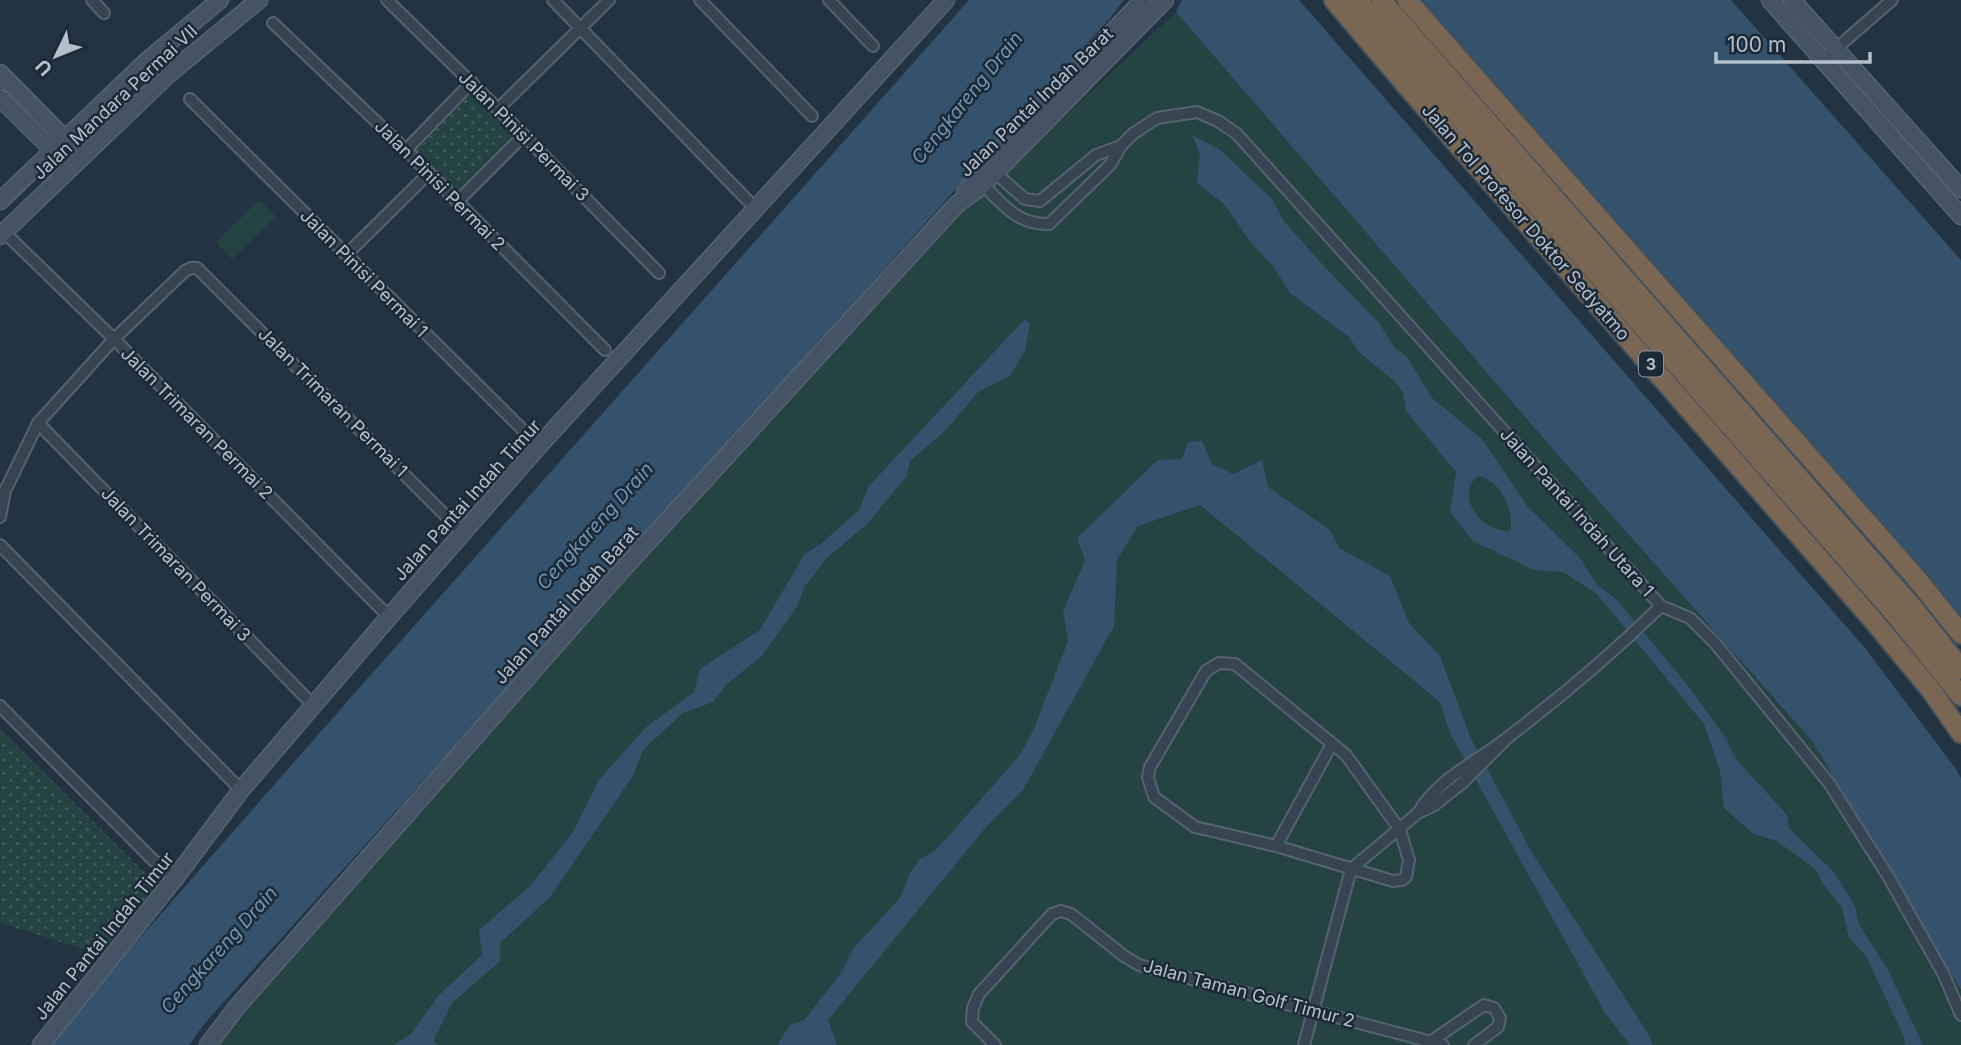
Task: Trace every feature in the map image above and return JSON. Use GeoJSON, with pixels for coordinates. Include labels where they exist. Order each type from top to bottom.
{"type":"FeatureCollection","features":[{"type":"Feature","properties":{"kind":"highway","name":"Jalan Tol Profesor Doktor Sedyatmo"},"geometry":{"type":"LineString","coordinates":[[1334,0],[1406,86],[1864,609],[1931,690],[1961,733]]}},
{"type":"Feature","properties":{"kind":"highway","name":"Jalan Tol Profesor Doktor Sedyatmo"},"geometry":{"type":"LineString","coordinates":[[1357,0],[1885,603],[1961,696]]}},
{"type":"Feature","properties":{"kind":"highway","name":"Jalan Tol Profesor Doktor Sedyatmo"},"geometry":{"type":"LineString","coordinates":[[1381,0],[1914,609],[1961,669]]}},
{"type":"Feature","properties":{"kind":"highway"},"geometry":{"type":"LineString","coordinates":[[1407,0],[1917,579],[1961,634]]}},
{"type":"Feature","properties":{"kind":"street"},"geometry":{"type":"LineString","coordinates":[[92,0],[104,13]]}},
{"type":"Feature","properties":{"kind":"street","name":"Jalan Mandara Permai VII"},"geometry":{"type":"LineString","coordinates":[[0,201],[149,59],[220,0]]}},
{"type":"Feature","properties":{"kind":"street","name":"Jalan Mandara Permai VII"},"geometry":{"type":"LineString","coordinates":[[2,234],[169,74],[259,0]]}},
{"type":"Feature","properties":{"kind":"street","name":"Jalan Pinisi Permai 3"},"geometry":{"type":"LineString","coordinates":[[387,0],[498,108],[659,273]]}},
{"type":"Feature","properties":{"kind":"street"},"geometry":{"type":"LineString","coordinates":[[553,0],[756,209]]}},
{"type":"Feature","properties":{"kind":"street"},"geometry":{"type":"LineString","coordinates":[[498,108],[609,0]]}},
{"type":"Feature","properties":{"kind":"street"},"geometry":{"type":"LineString","coordinates":[[700,0],[812,116]]}},
{"type":"Feature","properties":{"kind":"street"},"geometry":{"type":"LineString","coordinates":[[829,0],[873,46]]}},
{"type":"Feature","properties":{"kind":"street","name":"Jalan Pantai Indah Timur"},"geometry":{"type":"LineString","coordinates":[[41,1045],[176,877],[241,790],[389,617],[539,446],[946,0]]}},
{"type":"Feature","properties":{"kind":"street"},"geometry":{"type":"LineString","coordinates":[[1770,0],[1830,55],[1961,189]]}},
{"type":"Feature","properties":{"kind":"street"},"geometry":{"type":"LineString","coordinates":[[1792,0],[1830,55],[1961,216]]}},
{"type":"Feature","properties":{"kind":"street"},"geometry":{"type":"LineString","coordinates":[[1830,55],[1892,0]]}},
{"type":"Feature","properties":{"kind":"street","name":"Jalan Pantai Indah Barat"},"geometry":{"type":"LineString","coordinates":[[208,1045],[236,1008],[614,579],[1142,5],[1162,1]]}},
{"type":"Feature","properties":{"kind":"street","name":"Jalan Pinisi Permai 2"},"geometry":{"type":"LineString","coordinates":[[273,23],[458,201],[605,350]]}},
{"type":"Feature","properties":{"kind":"street"},"geometry":{"type":"LineString","coordinates":[[0,73],[76,161]]}},
{"type":"Feature","properties":{"kind":"street"},"geometry":{"type":"LineString","coordinates":[[406,150],[472,82]]}},
{"type":"Feature","properties":{"kind":"street"},"geometry":{"type":"LineString","coordinates":[[0,98],[59,144]]}},
{"type":"Feature","properties":{"kind":"street","name":"Jalan Pinisi Permai 1"},"geometry":{"type":"LineString","coordinates":[[190,99],[539,446]]}},
{"type":"Feature","properties":{"kind":"street","name":"Jalan Pantai Indah Utara 1"},"geometry":{"type":"LineString","coordinates":[[979,181],[1013,214],[1033,224],[1049,224],[1110,165],[1121,146],[1134,133],[1157,118],[1197,112],[1218,121],[1237,134],[1661,606],[1690,618],[1715,643],[1829,783],[1888,876],[1944,975],[1961,1015]]}},
{"type":"Feature","properties":{"kind":"street"},"geometry":{"type":"LineString","coordinates":[[458,201],[524,135]]}},
{"type":"Feature","properties":{"kind":"street","name":"Jalan Pantai Indah Utara 1"},"geometry":{"type":"LineString","coordinates":[[991,168],[1025,199],[1040,201],[1096,155],[1121,146]]}},
{"type":"Feature","properties":{"kind":"street"},"geometry":{"type":"LineString","coordinates":[[346,255],[429,173]]}},
{"type":"Feature","properties":{"kind":"street","name":"Jalan Trimaran Permai 2"},"geometry":{"type":"LineString","coordinates":[[2,234],[114,339],[389,617]]}},
{"type":"Feature","properties":{"kind":"street","name":"Jalan Trimaran Permai 1"},"geometry":{"type":"LineString","coordinates":[[114,339],[185,271],[191,268],[202,271],[463,533]]}},
{"type":"Feature","properties":{"kind":"street"},"geometry":{"type":"LineString","coordinates":[[0,517],[5,491],[38,423],[114,339]]}},
{"type":"Feature","properties":{"kind":"street","name":"Jalan Trimaran Permai 3"},"geometry":{"type":"LineString","coordinates":[[38,423],[313,705]]}},
{"type":"Feature","properties":{"kind":"street"},"geometry":{"type":"LineString","coordinates":[[0,545],[241,790]]}},
{"type":"Feature","properties":{"kind":"street"},"geometry":{"type":"LineString","coordinates":[[1304,1045],[1351,869],[1400,830],[1418,813],[1426,799],[1459,778],[1616,649],[1661,606]]}},
{"type":"Feature","properties":{"kind":"street"},"geometry":{"type":"LineString","coordinates":[[1219,663],[1236,664],[1332,744],[1346,755],[1400,830],[1409,860],[1406,877],[1402,880],[1393,881],[1276,846],[1195,827],[1154,797],[1148,777],[1150,767],[1206,671],[1219,663]]}},
{"type":"Feature","properties":{"kind":"street"},"geometry":{"type":"LineString","coordinates":[[0,706],[153,860],[176,877]]}},
{"type":"Feature","properties":{"kind":"street"},"geometry":{"type":"LineString","coordinates":[[1276,846],[1332,744]]}},
{"type":"Feature","properties":{"kind":"street","name":"Jalan Taman Golf Timur 2"},"geometry":{"type":"LineString","coordinates":[[995,1045],[972,1022],[973,1008],[979,994],[1052,914],[1061,911],[1072,914],[1139,965],[1443,1045]]}},
{"type":"Feature","properties":{"kind":"street"},"geometry":{"type":"LineString","coordinates":[[1430,1042],[1484,1005],[1494,1008],[1500,1018],[1497,1027],[1474,1045]]}},
{"type":"Feature","properties":{"kind":"green space"},"geometry":{"type":"Polygon","coordinates":[[[1176,12],[1557,454],[1812,741],[1961,990],[1961,1045],[214,1045],[272,975],[921,250],[1176,12]]]}},
{"type":"Feature","properties":{"kind":"green space"},"geometry":{"type":"Polygon","coordinates":[[[473,92],[517,135],[457,196],[413,154],[473,92]]]}},
{"type":"Feature","properties":{"kind":"green space"},"geometry":{"type":"Polygon","coordinates":[[[259,200],[276,217],[232,259],[216,242],[259,200]]]}},
{"type":"Feature","properties":{"kind":"green space"},"geometry":{"type":"Polygon","coordinates":[[[0,729],[157,885],[103,955],[0,923],[0,729]]]}},
{"type":"Feature","properties":{"kind":"water","name":"Cengkareng Drain"},"geometry":{"type":"Polygon","coordinates":[[[969,0],[1124,0],[204,1024],[189,1045],[46,1045],[360,687],[969,0]]]}},
{"type":"Feature","properties":{"kind":"water"},"geometry":{"type":"Polygon","coordinates":[[[1182,0],[1299,0],[1865,648],[1961,778],[1961,990],[1812,741],[1557,454],[1176,12],[1182,0]]]}},
{"type":"Feature","properties":{"kind":"water"},"geometry":{"type":"Polygon","coordinates":[[[1411,0],[1731,0],[1961,260],[1961,626],[1411,0]]]}},
{"type":"Feature","properties":{"kind":"water"},"geometry":{"type":"Polygon","coordinates":[[[1192,135],[1220,150],[1272,199],[1283,220],[1379,323],[1395,348],[1407,357],[1432,398],[1482,439],[1528,507],[1579,557],[1598,586],[1616,599],[1689,687],[1725,737],[1736,759],[1787,815],[1789,828],[1834,872],[1855,906],[1858,923],[1888,970],[1923,1045],[1905,1045],[1904,1037],[1866,956],[1849,938],[1842,908],[1823,884],[1816,870],[1777,841],[1752,833],[1724,808],[1720,771],[1704,724],[1597,594],[1563,572],[1534,570],[1473,541],[1450,512],[1456,472],[1406,411],[1403,392],[1393,380],[1359,352],[1349,337],[1290,293],[1273,266],[1252,244],[1224,204],[1197,183],[1200,154],[1192,135]],[[1478,476],[1471,484],[1470,503],[1482,520],[1491,526],[1511,530],[1508,505],[1499,489],[1478,476]]]}},
{"type":"Feature","properties":{"kind":"water"},"geometry":{"type":"Polygon","coordinates":[[[1025,319],[1030,324],[1025,351],[1010,376],[979,391],[946,430],[910,461],[907,476],[867,524],[827,558],[804,587],[798,605],[762,656],[728,683],[713,702],[683,713],[643,750],[633,776],[550,897],[500,943],[500,961],[452,1003],[433,1041],[438,1045],[394,1045],[411,1034],[439,995],[482,955],[479,930],[531,885],[573,832],[598,781],[646,727],[694,692],[700,669],[760,630],[804,555],[822,543],[859,510],[869,486],[1025,319]]]}},
{"type":"Feature","properties":{"kind":"water"},"geometry":{"type":"Polygon","coordinates":[[[1202,441],[1212,464],[1233,474],[1262,460],[1268,487],[1330,530],[1339,548],[1390,576],[1409,623],[1440,656],[1470,736],[1531,851],[1653,1045],[1630,1045],[1605,1013],[1450,733],[1440,702],[1200,505],[1138,526],[1117,560],[1114,626],[1023,790],[986,827],[828,1020],[837,1045],[777,1045],[790,1025],[805,1019],[841,973],[853,949],[900,898],[910,873],[919,860],[937,849],[1019,756],[1033,731],[1068,641],[1063,611],[1085,560],[1077,538],[1158,460],[1182,459],[1188,442],[1202,441]]]}}]}
